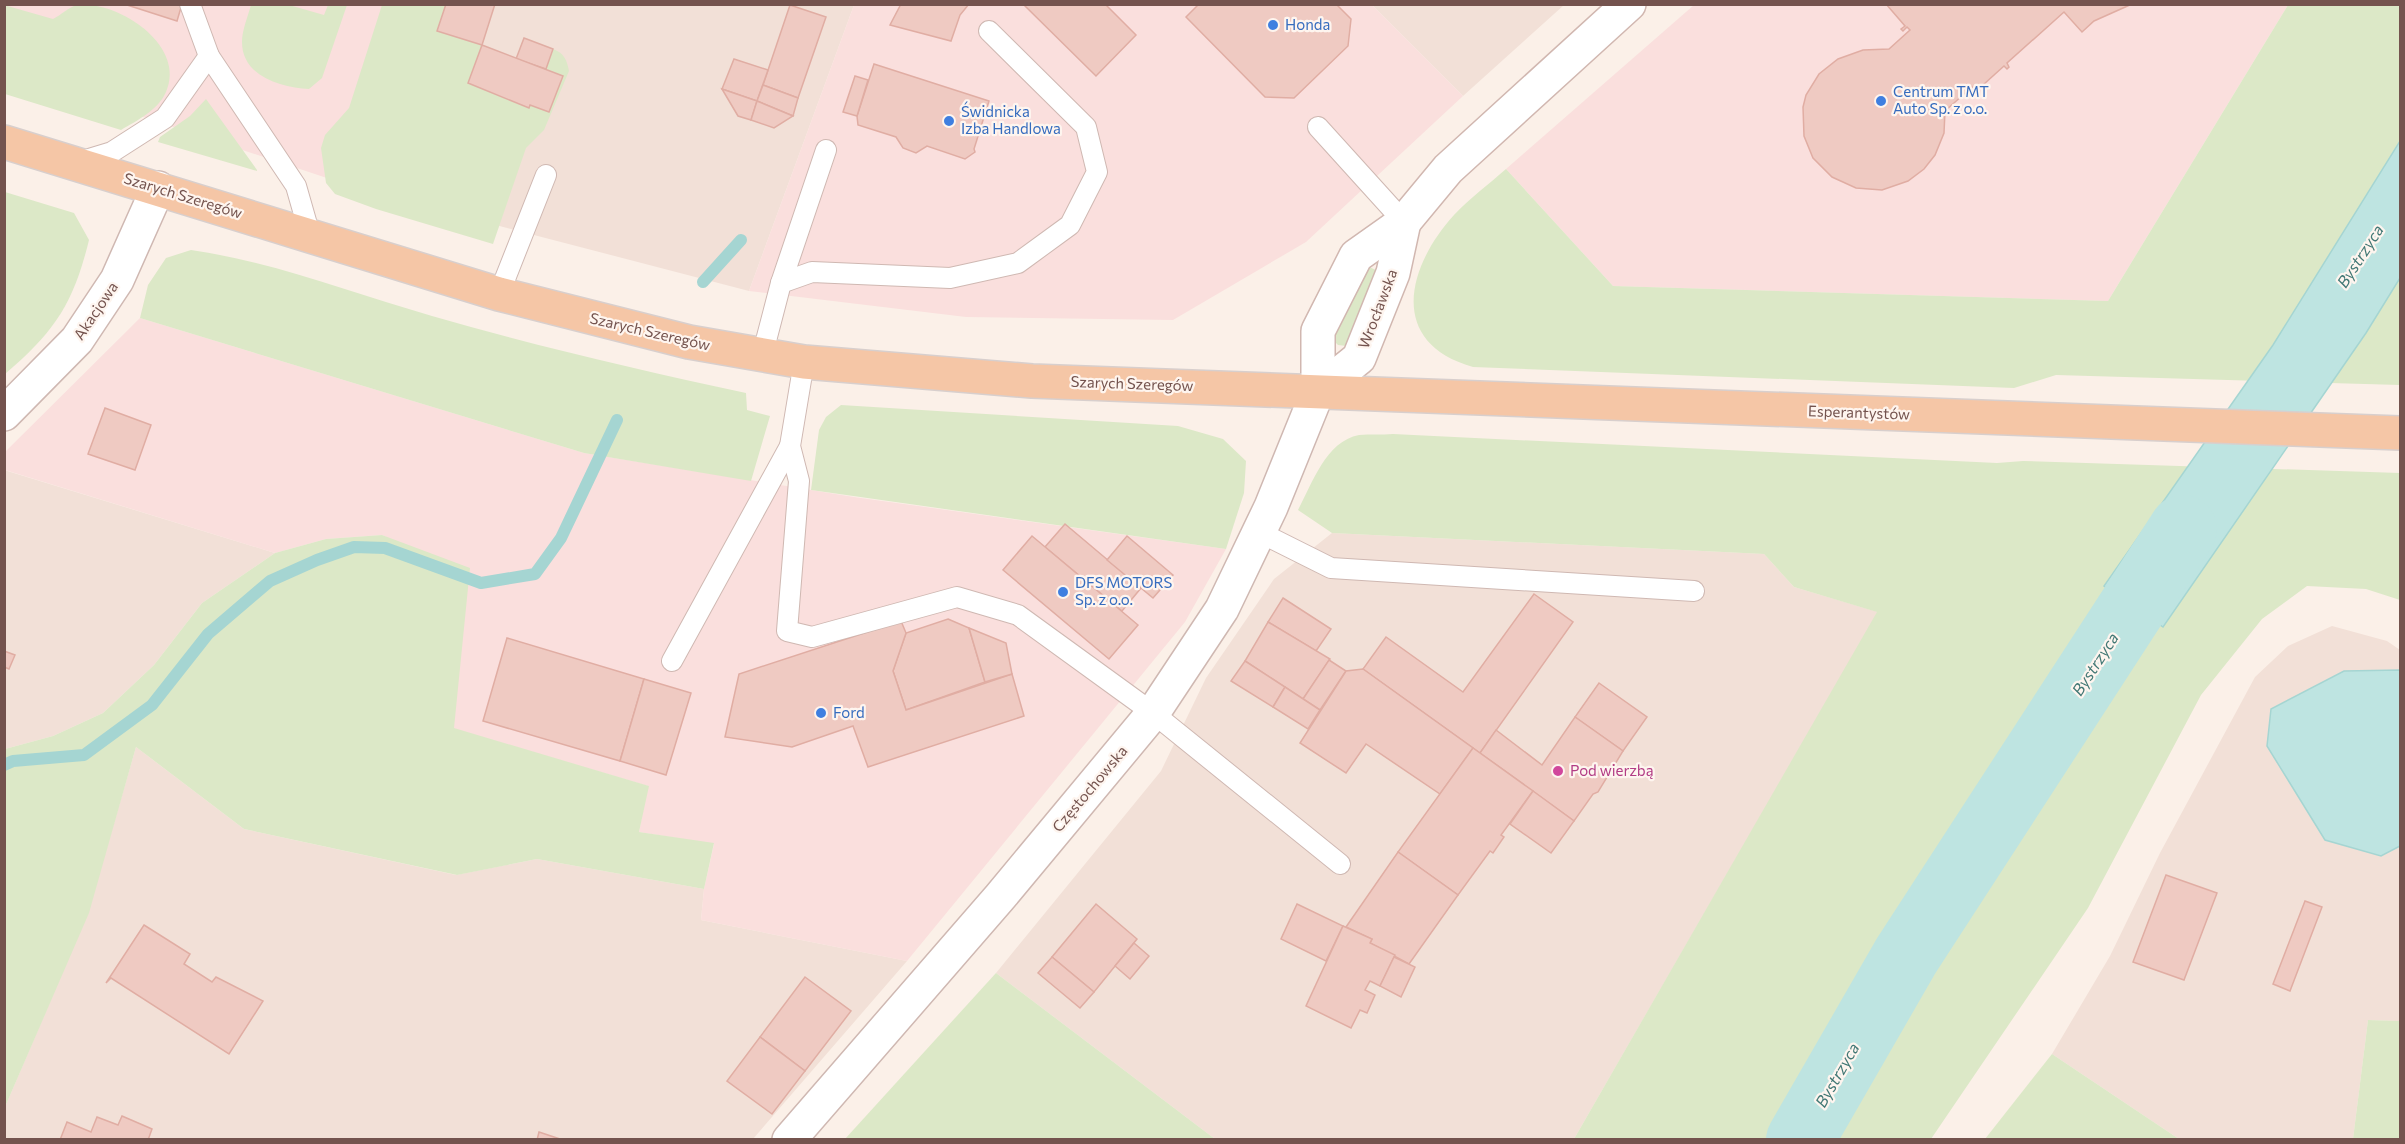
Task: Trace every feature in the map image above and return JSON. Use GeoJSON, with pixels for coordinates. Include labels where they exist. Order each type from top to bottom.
{"type":"FeatureCollection","features":[{"type":"Feature","properties":{"kind":"main road","name":"Szarych Szeregów"},"geometry":{"type":"LineString","coordinates":[[4,142],[499,294],[628,329],[762,356],[804,362],[1032,381],[1318,391]]}},
{"type":"Feature","properties":{"kind":"main road","name":"Esperantystów"},"geometry":{"type":"LineString","coordinates":[[1318,391],[2400,433]]}},
{"type":"Feature","properties":{"kind":"street","name":"Wrocławska"},"geometry":{"type":"LineString","coordinates":[[1318,391],[1318,331],[1356,256],[1404,222],[1448,169],[1629,4]]}},
{"type":"Feature","properties":{"kind":"street","name":"Akacjowa"},"geometry":{"type":"LineString","coordinates":[[4,414],[77,340],[117,280],[158,188]]}},
{"type":"Feature","properties":{"kind":"street","name":"Wrocławska"},"geometry":{"type":"LineString","coordinates":[[1318,391],[1359,358],[1393,273],[1404,222]]}},
{"type":"Feature","properties":{"kind":"street","name":"Częstochowska"},"geometry":{"type":"LineString","coordinates":[[789,1140],[1000,897],[1153,713],[1222,609],[1305,430],[1318,391]]}},
{"type":"Feature","properties":{"kind":"lane"},"geometry":{"type":"LineString","coordinates":[[190,4],[210,56],[296,186],[310,235]]}},
{"type":"Feature","properties":{"kind":"lane"},"geometry":{"type":"LineString","coordinates":[[781,283],[812,272],[950,278],[1018,262],[1070,225],[1097,172],[1086,127],[989,31]]}},
{"type":"Feature","properties":{"kind":"lane"},"geometry":{"type":"LineString","coordinates":[[74,163],[112,153],[165,118],[210,56]]}},
{"type":"Feature","properties":{"kind":"lane"},"geometry":{"type":"LineString","coordinates":[[1318,127],[1404,222]]}},
{"type":"Feature","properties":{"kind":"lane"},"geometry":{"type":"LineString","coordinates":[[762,356],[781,283],[826,150]]}},
{"type":"Feature","properties":{"kind":"lane"},"geometry":{"type":"LineString","coordinates":[[499,294],[546,174]]}},
{"type":"Feature","properties":{"kind":"lane"},"geometry":{"type":"LineString","coordinates":[[672,661],[790,446],[804,362]]}},
{"type":"Feature","properties":{"kind":"lane"},"geometry":{"type":"LineString","coordinates":[[790,446],[799,481],[787,631],[812,637],[957,597],[1018,615],[1153,713],[1341,864]]}},
{"type":"Feature","properties":{"kind":"lane"},"geometry":{"type":"LineString","coordinates":[[1259,532],[1331,568],[1694,591]]}},
{"type":"Feature","properties":{"kind":"shaded area"},"geometry":{"type":"Polygon","coordinates":[[[5,5],[427,5],[369,192],[5,71],[5,5]]]}},
{"type":"Feature","properties":{"kind":"shaded area"},"geometry":{"type":"Polygon","coordinates":[[[427,5],[854,5],[749,291],[369,192],[427,5]]]}},
{"type":"Feature","properties":{"kind":"shaded area"},"geometry":{"type":"Polygon","coordinates":[[[854,5],[1372,5],[1463,96],[1306,242],[1173,320],[966,317],[749,291],[854,5]]]}},
{"type":"Feature","properties":{"kind":"shaded area"},"geometry":{"type":"Polygon","coordinates":[[[1372,5],[1564,5],[1463,96],[1372,5]]]}},
{"type":"Feature","properties":{"kind":"shaded area"},"geometry":{"type":"Polygon","coordinates":[[[1694,5],[2288,5],[2108,301],[1613,286],[1506,169],[1694,5]]]}},
{"type":"Feature","properties":{"kind":"shaded area"},"geometry":{"type":"Polygon","coordinates":[[[140,318],[584,453],[854,497],[1226,549],[1185,622],[907,961],[701,920],[704,889],[714,844],[639,832],[648,786],[454,729],[404,545],[382,535],[326,539],[275,553],[5,470],[5,452],[140,318]]]}},
{"type":"Feature","properties":{"kind":"shaded area"},"geometry":{"type":"Polygon","coordinates":[[[4,470],[275,553],[202,603],[154,665],[103,713],[53,736],[5,749],[4,470]]]}},
{"type":"Feature","properties":{"kind":"shaded area"},"geometry":{"type":"Polygon","coordinates":[[[1332,533],[1764,554],[1794,587],[1878,612],[1574,1139],[1215,1139],[996,973],[1161,771],[1206,678],[1274,579],[1332,533]]]}},
{"type":"Feature","properties":{"kind":"shaded area"},"geometry":{"type":"Polygon","coordinates":[[[2332,626],[2387,641],[2400,650],[2400,1021],[2368,1020],[2353,1139],[2179,1139],[2052,1054],[2110,956],[2160,853],[2255,677],[2288,646],[2332,626]]]}},
{"type":"Feature","properties":{"kind":"shaded area"},"geometry":{"type":"Polygon","coordinates":[[[136,747],[244,829],[456,875],[537,859],[704,889],[701,920],[907,961],[753,1139],[5,1140],[5,1107],[88,913],[136,747]]]}},
{"type":"Feature","properties":{"kind":"green space"},"geometry":{"type":"Polygon","coordinates":[[[4,5],[53,19],[71,7],[94,5],[129,18],[145,29],[158,43],[167,58],[170,75],[166,92],[147,114],[121,130],[5,94],[4,5]]]}},
{"type":"Feature","properties":{"kind":"green space"},"geometry":{"type":"Polygon","coordinates":[[[251,5],[289,5],[324,15],[328,5],[347,5],[322,78],[309,89],[287,86],[265,78],[249,64],[242,42],[251,5]]]}},
{"type":"Feature","properties":{"kind":"green space"},"geometry":{"type":"Polygon","coordinates":[[[382,5],[446,5],[437,31],[482,45],[468,83],[528,108],[530,105],[549,112],[562,76],[546,69],[553,49],[566,60],[569,71],[544,130],[526,148],[493,244],[376,209],[335,194],[326,183],[321,148],[325,135],[349,108],[382,5]]]}},
{"type":"Feature","properties":{"kind":"green space"},"geometry":{"type":"Polygon","coordinates":[[[2288,5],[2400,5],[2400,385],[2056,375],[2014,388],[1473,367],[1446,356],[1427,341],[1417,322],[1414,302],[1417,280],[1425,258],[1454,215],[1506,169],[1613,286],[2108,301],[2288,5]]]}},
{"type":"Feature","properties":{"kind":"green space"},"geometry":{"type":"Polygon","coordinates":[[[206,99],[257,171],[158,142],[160,137],[190,116],[206,99]]]}},
{"type":"Feature","properties":{"kind":"green space"},"geometry":{"type":"Polygon","coordinates":[[[5,192],[74,213],[89,240],[76,282],[59,316],[37,344],[5,374],[5,192]]]}},
{"type":"Feature","properties":{"kind":"green space"},"geometry":{"type":"Polygon","coordinates":[[[191,250],[283,270],[432,316],[510,337],[746,393],[747,410],[770,416],[751,481],[584,453],[140,318],[148,285],[166,258],[191,250]]]}},
{"type":"Feature","properties":{"kind":"green space"},"geometry":{"type":"Polygon","coordinates":[[[1369,267],[1376,270],[1374,280],[1347,346],[1338,345],[1331,338],[1369,267]]]}},
{"type":"Feature","properties":{"kind":"green space"},"geometry":{"type":"Polygon","coordinates":[[[841,405],[1178,426],[1223,439],[1246,461],[1244,493],[1226,549],[811,490],[819,430],[826,417],[841,405]]]}},
{"type":"Feature","properties":{"kind":"green space"},"geometry":{"type":"Polygon","coordinates":[[[1393,434],[1997,463],[2023,461],[2400,473],[2400,600],[2366,589],[2307,586],[2262,619],[2201,695],[2088,908],[1931,1139],[1574,1139],[1877,612],[1794,587],[1764,554],[1332,533],[1298,510],[1321,465],[1338,446],[1347,439],[1359,435],[1393,434]]]}},
{"type":"Feature","properties":{"kind":"green space"},"geometry":{"type":"Polygon","coordinates":[[[382,535],[470,568],[454,728],[649,786],[639,832],[714,843],[704,889],[537,859],[457,875],[244,829],[136,747],[89,913],[5,1107],[5,749],[53,736],[103,713],[154,665],[202,603],[275,553],[326,539],[382,535]]]}},
{"type":"Feature","properties":{"kind":"green space"},"geometry":{"type":"Polygon","coordinates":[[[996,973],[1215,1139],[845,1139],[996,973]]]}},
{"type":"Feature","properties":{"kind":"green space"},"geometry":{"type":"Polygon","coordinates":[[[2368,1020],[2400,1021],[2400,1139],[2353,1139],[2368,1020]]]}},
{"type":"Feature","properties":{"kind":"green space"},"geometry":{"type":"Polygon","coordinates":[[[2052,1054],[2179,1139],[1985,1139],[2052,1054]]]}},
{"type":"Feature","properties":{"kind":"water"},"geometry":{"type":"Polygon","coordinates":[[[2400,141],[2400,278],[2366,333],[2163,627],[2104,586],[2273,345],[2400,141]]]}},
{"type":"Feature","properties":{"kind":"water"},"geometry":{"type":"Polygon","coordinates":[[[2400,670],[2400,846],[2381,856],[2325,840],[2267,746],[2271,709],[2344,671],[2400,670]]]}},
{"type":"Feature","properties":{"kind":"building"},"geometry":{"type":"Polygon","coordinates":[[[124,4],[182,4],[177,21],[124,4]]]}},
{"type":"Feature","properties":{"kind":"building"},"geometry":{"type":"Polygon","coordinates":[[[446,4],[495,4],[482,45],[437,31],[446,4]]]}},
{"type":"Feature","properties":{"kind":"building"},"geometry":{"type":"Polygon","coordinates":[[[901,4],[969,4],[960,15],[951,41],[890,25],[901,4]]]}},
{"type":"Feature","properties":{"kind":"building"},"geometry":{"type":"Polygon","coordinates":[[[1023,4],[1105,4],[1136,35],[1096,76],[1023,4]]]}},
{"type":"Feature","properties":{"kind":"building"},"geometry":{"type":"Polygon","coordinates":[[[1199,4],[1336,4],[1351,19],[1348,46],[1294,98],[1265,97],[1186,17],[1199,4]]]}},
{"type":"Feature","properties":{"kind":"building","name":"Centrum TMT Auto Sp. z o.o."},"geometry":{"type":"Polygon","coordinates":[[[1886,4],[2132,4],[2094,21],[2082,32],[2064,12],[2007,63],[2009,67],[2007,69],[2004,66],[1973,94],[1972,87],[1945,111],[1944,133],[1935,155],[1924,169],[1908,181],[1882,190],[1856,188],[1832,177],[1813,158],[1804,136],[1803,107],[1806,95],[1819,74],[1838,59],[1863,50],[1889,49],[1910,30],[1907,27],[1903,31],[1901,29],[1905,26],[1886,4]]]}},
{"type":"Feature","properties":{"kind":"building"},"geometry":{"type":"Polygon","coordinates":[[[790,5],[826,17],[798,98],[763,85],[790,5]]]}},
{"type":"Feature","properties":{"kind":"building"},"geometry":{"type":"Polygon","coordinates":[[[524,38],[553,49],[546,69],[516,59],[524,38]]]}},
{"type":"Feature","properties":{"kind":"building"},"geometry":{"type":"Polygon","coordinates":[[[482,45],[563,76],[549,112],[530,105],[529,108],[468,83],[482,45]]]}},
{"type":"Feature","properties":{"kind":"building"},"geometry":{"type":"Polygon","coordinates":[[[734,59],[768,70],[757,101],[722,89],[734,59]]]}},
{"type":"Feature","properties":{"kind":"building"},"geometry":{"type":"Polygon","coordinates":[[[874,64],[989,101],[975,152],[965,159],[927,146],[916,153],[903,148],[896,137],[858,125],[857,116],[874,64]]]}},
{"type":"Feature","properties":{"kind":"building"},"geometry":{"type":"Polygon","coordinates":[[[855,76],[868,80],[857,116],[843,112],[855,76]]]}},
{"type":"Feature","properties":{"kind":"building"},"geometry":{"type":"Polygon","coordinates":[[[763,85],[798,98],[793,116],[757,101],[763,85]]]}},
{"type":"Feature","properties":{"kind":"building"},"geometry":{"type":"Polygon","coordinates":[[[722,89],[757,101],[751,120],[738,116],[722,89]]]}},
{"type":"Feature","properties":{"kind":"building"},"geometry":{"type":"Polygon","coordinates":[[[757,101],[793,116],[774,128],[751,120],[757,101]]]}},
{"type":"Feature","properties":{"kind":"building"},"geometry":{"type":"Polygon","coordinates":[[[105,408],[151,425],[135,470],[88,454],[105,408]]]}},
{"type":"Feature","properties":{"kind":"building"},"geometry":{"type":"Polygon","coordinates":[[[1065,524],[1141,588],[1122,611],[1045,547],[1065,524]]]}},
{"type":"Feature","properties":{"kind":"building"},"geometry":{"type":"Polygon","coordinates":[[[1032,536],[1138,625],[1109,659],[1003,570],[1032,536]]]}},
{"type":"Feature","properties":{"kind":"building"},"geometry":{"type":"Polygon","coordinates":[[[1127,536],[1173,575],[1153,598],[1107,560],[1127,536]]]}},
{"type":"Feature","properties":{"kind":"building"},"geometry":{"type":"Polygon","coordinates":[[[1534,594],[1573,622],[1480,753],[1363,669],[1386,637],[1463,692],[1534,594]]]}},
{"type":"Feature","properties":{"kind":"building"},"geometry":{"type":"Polygon","coordinates":[[[1283,598],[1331,629],[1316,651],[1268,622],[1283,598]]]}},
{"type":"Feature","properties":{"kind":"building"},"geometry":{"type":"Polygon","coordinates":[[[948,619],[969,628],[985,682],[906,710],[893,671],[906,633],[948,619]]]}},
{"type":"Feature","properties":{"kind":"building"},"geometry":{"type":"Polygon","coordinates":[[[901,621],[906,633],[893,671],[906,710],[1012,674],[1024,716],[868,767],[853,726],[792,747],[725,737],[739,674],[901,621]]]}},
{"type":"Feature","properties":{"kind":"building"},"geometry":{"type":"Polygon","coordinates":[[[1268,622],[1330,659],[1303,699],[1245,661],[1268,622]]]}},
{"type":"Feature","properties":{"kind":"building"},"geometry":{"type":"Polygon","coordinates":[[[969,628],[1006,643],[1012,674],[985,682],[969,628]]]}},
{"type":"Feature","properties":{"kind":"building"},"geometry":{"type":"Polygon","coordinates":[[[507,638],[644,679],[620,761],[483,721],[507,638]]]}},
{"type":"Feature","properties":{"kind":"building"},"geometry":{"type":"Polygon","coordinates":[[[4,651],[15,655],[9,669],[4,667],[4,651]]]}},
{"type":"Feature","properties":{"kind":"building"},"geometry":{"type":"Polygon","coordinates":[[[1329,660],[1346,671],[1320,710],[1303,699],[1329,660]]]}},
{"type":"Feature","properties":{"kind":"building"},"geometry":{"type":"Polygon","coordinates":[[[1245,661],[1285,687],[1273,707],[1231,681],[1245,661]]]}},
{"type":"Feature","properties":{"kind":"building"},"geometry":{"type":"Polygon","coordinates":[[[1363,669],[1473,748],[1440,794],[1366,744],[1346,773],[1300,743],[1346,671],[1363,669]]]}},
{"type":"Feature","properties":{"kind":"building"},"geometry":{"type":"Polygon","coordinates":[[[644,679],[691,693],[666,775],[620,761],[644,679]]]}},
{"type":"Feature","properties":{"kind":"building"},"geometry":{"type":"Polygon","coordinates":[[[1599,683],[1647,717],[1623,751],[1575,717],[1599,683]]]}},
{"type":"Feature","properties":{"kind":"building"},"geometry":{"type":"Polygon","coordinates":[[[1285,687],[1320,710],[1308,729],[1273,707],[1285,687]]]}},
{"type":"Feature","properties":{"kind":"building","name":"Pod wierzbą"},"geometry":{"type":"Polygon","coordinates":[[[1575,717],[1623,751],[1598,792],[1593,794],[1574,821],[1480,753],[1496,730],[1542,765],[1575,717]]]}},
{"type":"Feature","properties":{"kind":"building"},"geometry":{"type":"Polygon","coordinates":[[[1473,748],[1533,791],[1501,835],[1504,837],[1493,853],[1490,851],[1458,895],[1398,852],[1473,748]]]}},
{"type":"Feature","properties":{"kind":"building"},"geometry":{"type":"Polygon","coordinates":[[[1533,791],[1574,821],[1551,853],[1510,824],[1533,791]]]}},
{"type":"Feature","properties":{"kind":"building"},"geometry":{"type":"Polygon","coordinates":[[[1398,852],[1458,895],[1409,964],[1370,943],[1372,939],[1346,927],[1398,852]]]}},
{"type":"Feature","properties":{"kind":"building"},"geometry":{"type":"Polygon","coordinates":[[[2166,875],[2217,893],[2184,980],[2133,962],[2166,875]]]}},
{"type":"Feature","properties":{"kind":"building"},"geometry":{"type":"Polygon","coordinates":[[[2305,901],[2322,907],[2290,991],[2273,984],[2305,901]]]}},
{"type":"Feature","properties":{"kind":"building"},"geometry":{"type":"Polygon","coordinates":[[[1096,904],[1137,939],[1094,992],[1052,957],[1096,904]]]}},
{"type":"Feature","properties":{"kind":"building"},"geometry":{"type":"Polygon","coordinates":[[[1297,904],[1343,926],[1326,961],[1281,939],[1297,904]]]}},
{"type":"Feature","properties":{"kind":"building"},"geometry":{"type":"Polygon","coordinates":[[[144,925],[190,954],[184,964],[212,982],[216,977],[263,1001],[229,1054],[111,978],[106,983],[144,925]]]}},
{"type":"Feature","properties":{"kind":"building"},"geometry":{"type":"Polygon","coordinates":[[[1343,926],[1372,939],[1370,943],[1395,955],[1380,986],[1370,981],[1365,990],[1375,995],[1367,1013],[1360,1010],[1351,1028],[1306,1006],[1343,926]]]}},
{"type":"Feature","properties":{"kind":"building"},"geometry":{"type":"Polygon","coordinates":[[[1134,943],[1149,956],[1130,979],[1115,966],[1134,943]]]}},
{"type":"Feature","properties":{"kind":"building"},"geometry":{"type":"Polygon","coordinates":[[[1052,957],[1094,992],[1080,1008],[1038,973],[1052,957]]]}},
{"type":"Feature","properties":{"kind":"building"},"geometry":{"type":"Polygon","coordinates":[[[1394,957],[1415,967],[1401,997],[1380,986],[1394,957]]]}},
{"type":"Feature","properties":{"kind":"building"},"geometry":{"type":"Polygon","coordinates":[[[805,977],[851,1011],[805,1071],[760,1037],[805,977]]]}},
{"type":"Feature","properties":{"kind":"building"},"geometry":{"type":"Polygon","coordinates":[[[760,1037],[805,1071],[772,1114],[727,1081],[760,1037]]]}},
{"type":"Feature","properties":{"kind":"building"},"geometry":{"type":"Polygon","coordinates":[[[122,1116],[152,1129],[148,1140],[60,1140],[67,1122],[91,1132],[97,1117],[118,1125],[122,1116]]]}},
{"type":"Feature","properties":{"kind":"building"},"geometry":{"type":"Polygon","coordinates":[[[539,1132],[563,1140],[537,1140],[539,1132]]]}},
{"type":"Feature","properties":{"kind":"waterway"},"geometry":{"type":"LineString","coordinates":[[703,282],[741,240]]}},
{"type":"Feature","properties":{"kind":"waterway"},"geometry":{"type":"LineString","coordinates":[[4,765],[13,761],[84,755],[152,705],[208,634],[270,581],[317,560],[354,547],[385,548],[481,583],[535,574],[561,538],[617,420]]}},
{"type":"Feature","properties":{"kind":"waterway","name":"Bystrzyca"},"geometry":{"type":"LineString","coordinates":[[1800,1140],[1906,956],[2183,529]]}},
{"type":"Feature","properties":{"kind":"place","name":"Honda"},"geometry":{"type":"Point","coordinates":[1273,25]}},
{"type":"Feature","properties":{"kind":"place","name":"Centrum TMT Auto Sp. z o.o."},"geometry":{"type":"Point","coordinates":[1881,101]}},
{"type":"Feature","properties":{"kind":"place","name":"Świdnicka Izba Handlowa"},"geometry":{"type":"Point","coordinates":[949,121]}},
{"type":"Feature","properties":{"kind":"place","name":"DFS MOTORS Sp. z o.o."},"geometry":{"type":"Point","coordinates":[1063,592]}},
{"type":"Feature","properties":{"kind":"place","name":"Ford"},"geometry":{"type":"Point","coordinates":[821,713]}},
{"type":"Feature","properties":{"kind":"place","name":"Pod wierzbą"},"geometry":{"type":"Point","coordinates":[1558,771]}}]}
